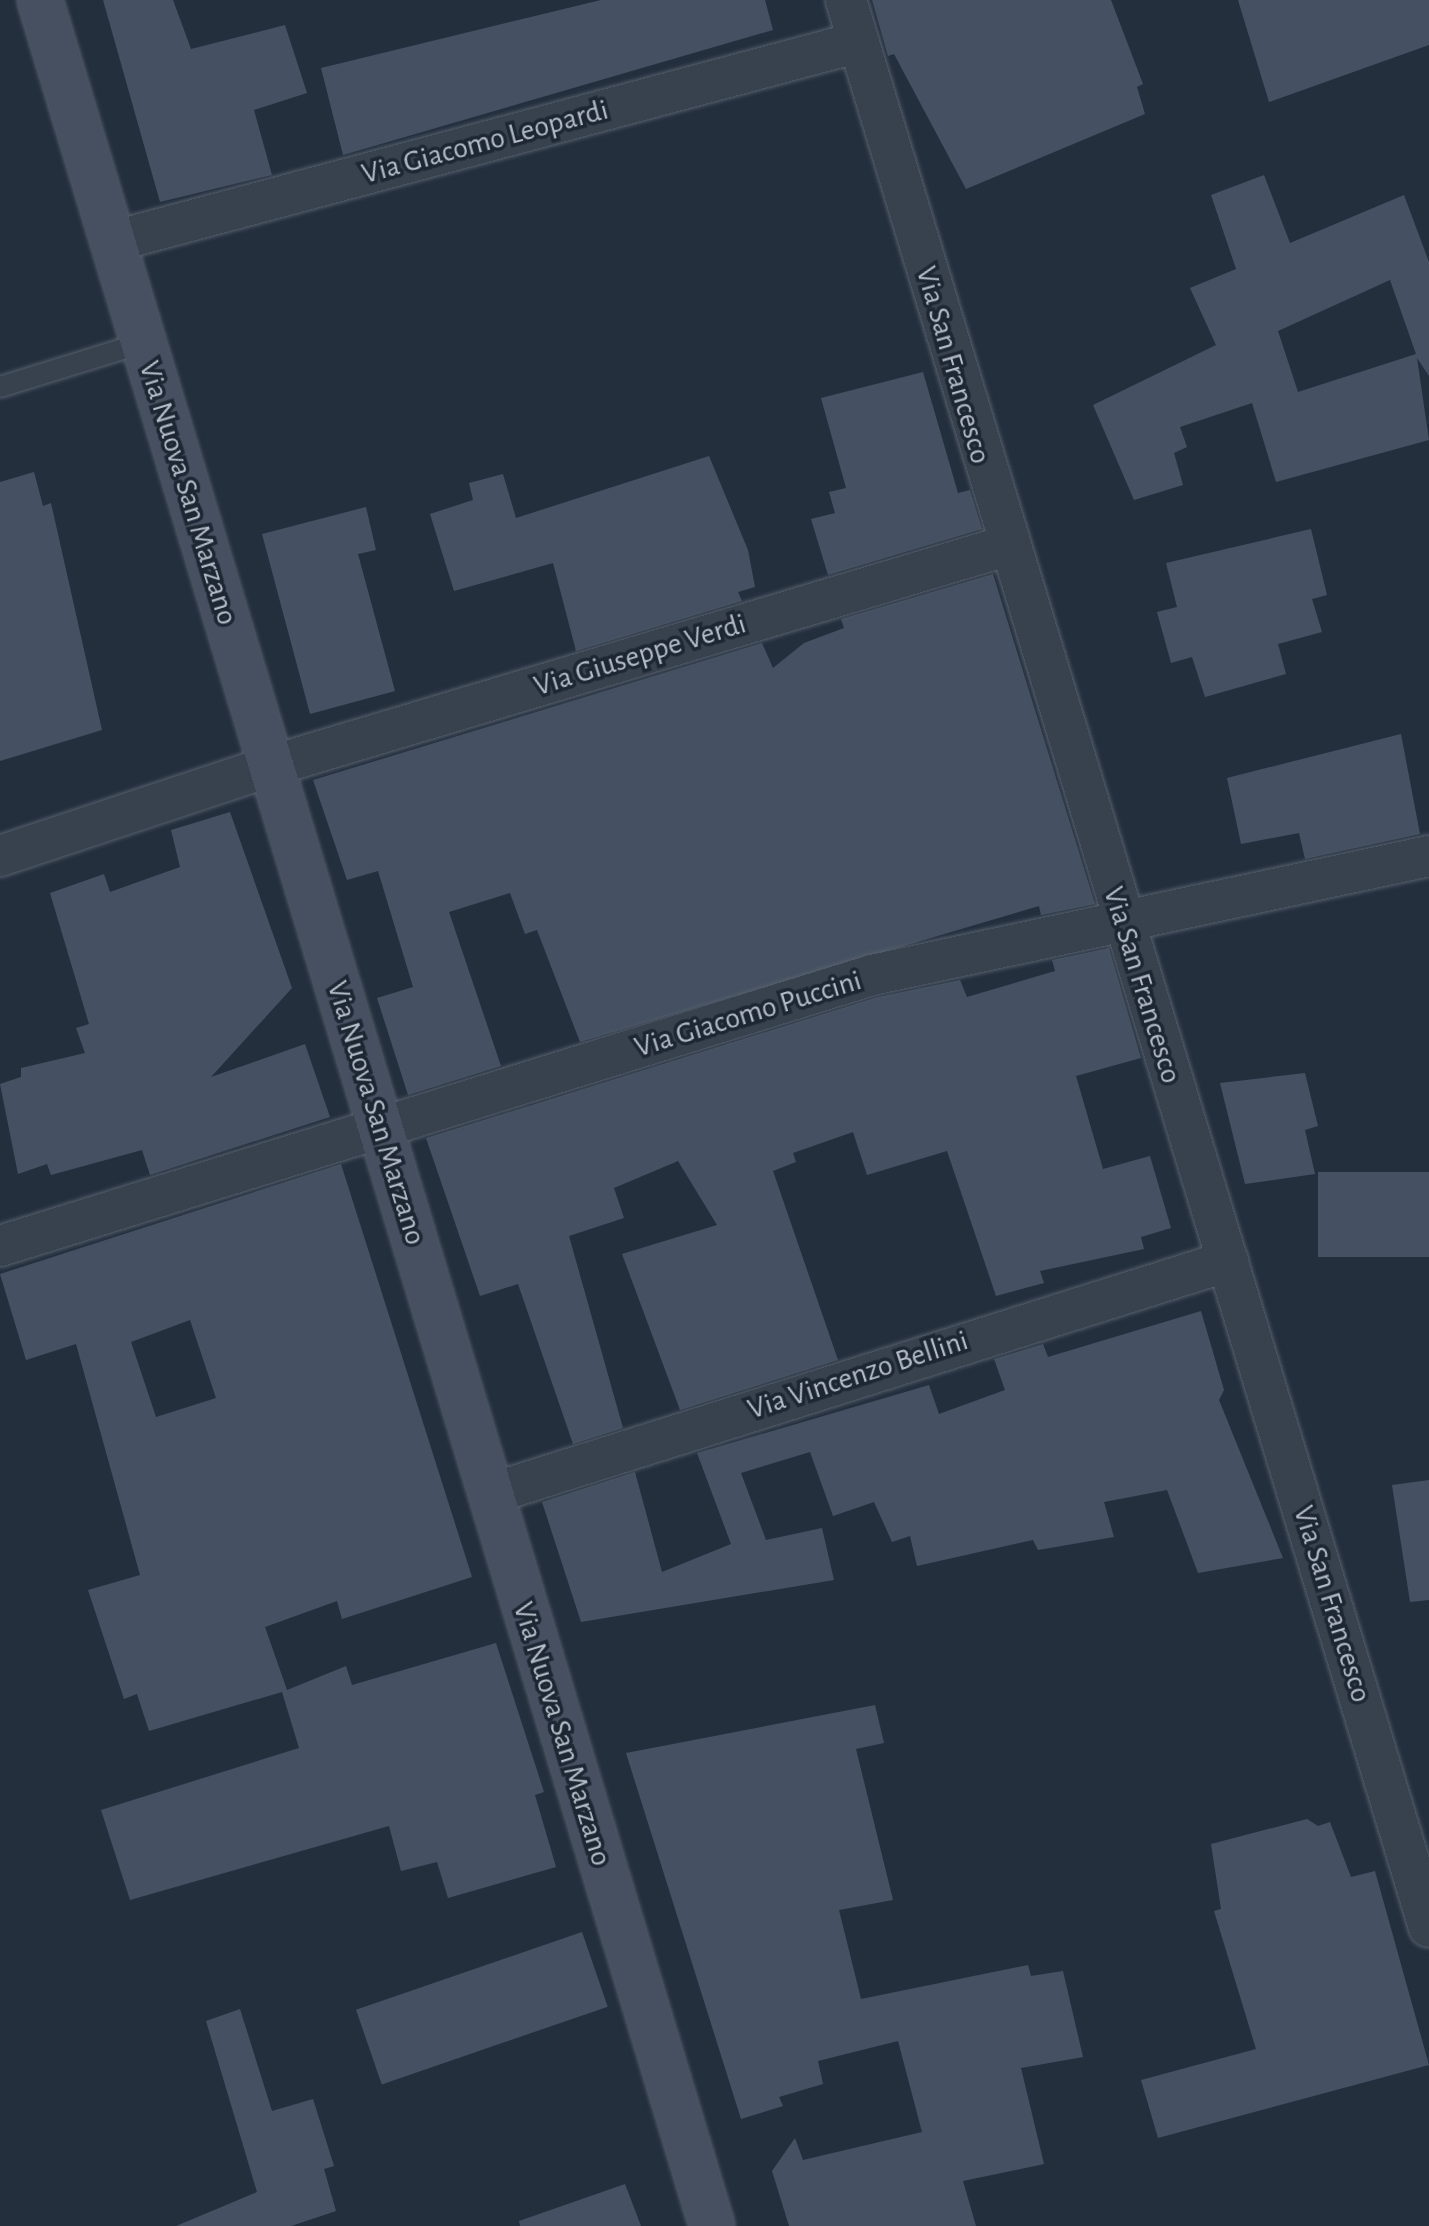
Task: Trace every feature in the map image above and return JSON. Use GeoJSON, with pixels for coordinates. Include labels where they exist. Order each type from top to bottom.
{"type":"FeatureCollection","features":[{"type":"Feature","properties":{"kind":"main road","name":"Via Nuova San Marzano"},"geometry":{"type":"LineString","coordinates":[[40,0],[712,2226]]}},
{"type":"Feature","properties":{"kind":"street","name":"Via San Francesco"},"geometry":{"type":"LineString","coordinates":[[846,0],[1429,1927]]}},
{"type":"Feature","properties":{"kind":"street","name":"Via Giacomo Leopardi"},"geometry":{"type":"LineString","coordinates":[[111,242],[859,42]]}},
{"type":"Feature","properties":{"kind":"street","name":"Via Giuseppe Verdi"},"geometry":{"type":"LineString","coordinates":[[0,856],[271,766],[1009,545]]}},
{"type":"Feature","properties":{"kind":"street","name":"Via Giacomo Puccini"},"geometry":{"type":"LineString","coordinates":[[0,1246],[872,975],[1121,917],[1429,856]]}},
{"type":"Feature","properties":{"kind":"street","name":"Via Vincenzo Bellini"},"geometry":{"type":"LineString","coordinates":[[490,1494],[1228,1261]]}},
{"type":"Feature","properties":{"kind":"lane"},"geometry":{"type":"LineString","coordinates":[[0,387],[142,343]]}},
{"type":"Feature","properties":{"kind":"building"},"geometry":{"type":"Polygon","coordinates":[[[103,0],[173,0],[191,49],[285,25],[307,93],[254,110],[272,175],[160,202],[103,0]]]}},
{"type":"Feature","properties":{"kind":"building"},"geometry":{"type":"Polygon","coordinates":[[[601,0],[765,0],[773,30],[343,155],[321,68],[601,0]]]}},
{"type":"Feature","properties":{"kind":"building"},"geometry":{"type":"Polygon","coordinates":[[[872,0],[1111,0],[1143,84],[1137,87],[1145,114],[966,189],[894,54],[888,56],[872,0]]]}},
{"type":"Feature","properties":{"kind":"building"},"geometry":{"type":"Polygon","coordinates":[[[1238,0],[1429,0],[1429,45],[1269,102],[1238,0]]]}},
{"type":"Feature","properties":{"kind":"building"},"geometry":{"type":"Polygon","coordinates":[[[1264,175],[1290,243],[1404,195],[1429,262],[1429,376],[1417,358],[1429,440],[1276,482],[1252,403],[1180,427],[1187,447],[1174,453],[1183,485],[1134,500],[1093,405],[1216,345],[1190,288],[1236,269],[1211,195],[1264,175]],[[1390,280],[1278,331],[1298,392],[1416,354],[1390,280]]]}},
{"type":"Feature","properties":{"kind":"building"},"geometry":{"type":"Polygon","coordinates":[[[923,372],[958,493],[970,490],[982,529],[828,575],[811,519],[835,513],[829,492],[846,488],[821,398],[923,372]]]}},
{"type":"Feature","properties":{"kind":"building"},"geometry":{"type":"Polygon","coordinates":[[[709,456],[748,550],[755,587],[738,592],[742,601],[576,651],[553,563],[454,591],[430,514],[473,500],[469,483],[503,474],[516,518],[709,456]]]}},
{"type":"Feature","properties":{"kind":"building"},"geometry":{"type":"Polygon","coordinates":[[[34,472],[43,506],[51,503],[102,730],[0,761],[0,482],[34,472]]]}},
{"type":"Feature","properties":{"kind":"building"},"geometry":{"type":"Polygon","coordinates":[[[366,507],[376,550],[358,554],[395,691],[310,714],[262,534],[366,507]]]}},
{"type":"Feature","properties":{"kind":"building"},"geometry":{"type":"Polygon","coordinates":[[[1311,529],[1327,595],[1312,599],[1322,632],[1278,644],[1286,674],[1205,697],[1192,657],[1171,663],[1157,612],[1177,607],[1166,563],[1311,529]]]}},
{"type":"Feature","properties":{"kind":"building"},"geometry":{"type":"Polygon","coordinates":[[[993,574],[1095,904],[1041,915],[1039,906],[580,1042],[537,930],[525,934],[510,893],[449,912],[501,1066],[408,1095],[377,998],[413,987],[378,871],[347,880],[313,780],[762,643],[773,668],[804,643],[844,628],[841,619],[993,574]]]}},
{"type":"Feature","properties":{"kind":"building"},"geometry":{"type":"Polygon","coordinates":[[[1401,734],[1420,834],[1305,859],[1299,833],[1241,844],[1227,778],[1401,734]]]}},
{"type":"Feature","properties":{"kind":"building"},"geometry":{"type":"Polygon","coordinates":[[[230,812],[292,988],[211,1077],[305,1044],[330,1117],[150,1175],[142,1150],[51,1175],[47,1164],[18,1174],[0,1084],[21,1077],[21,1068],[85,1053],[76,1028],[89,1024],[50,893],[104,874],[110,892],[180,867],[171,830],[230,812]]]}},
{"type":"Feature","properties":{"kind":"building"},"geometry":{"type":"Polygon","coordinates":[[[1109,948],[1141,1058],[1076,1076],[1103,1169],[1150,1156],[1171,1228],[1141,1237],[1144,1249],[1040,1271],[1044,1283],[996,1296],[947,1151],[867,1175],[853,1132],[793,1153],[796,1162],[773,1171],[838,1360],[680,1410],[622,1254],[717,1225],[678,1161],[614,1188],[624,1218],[569,1236],[623,1428],[573,1444],[518,1284],[480,1296],[426,1138],[878,997],[960,980],[967,997],[1055,971],[1052,960],[1109,948]]]}},
{"type":"Feature","properties":{"kind":"building"},"geometry":{"type":"Polygon","coordinates":[[[1305,1073],[1318,1126],[1305,1130],[1315,1174],[1245,1184],[1220,1083],[1305,1073]]]}},
{"type":"Feature","properties":{"kind":"building"},"geometry":{"type":"Polygon","coordinates":[[[341,1164],[472,1577],[342,1619],[337,1601],[265,1627],[287,1690],[346,1666],[352,1685],[496,1643],[544,1792],[535,1795],[556,1867],[448,1898],[437,1862],[401,1871],[389,1826],[130,1900],[101,1810],[299,1748],[282,1692],[149,1731],[137,1694],[124,1699],[88,1590],[140,1575],[76,1344],[26,1360],[0,1274],[341,1164]],[[190,1320],[131,1342],[156,1417],[216,1398],[190,1320]]]}},
{"type":"Feature","properties":{"kind":"building"},"geometry":{"type":"Polygon","coordinates":[[[1318,1172],[1429,1172],[1429,1257],[1318,1257],[1318,1172]]]}},
{"type":"Feature","properties":{"kind":"building"},"geometry":{"type":"Polygon","coordinates":[[[1201,1311],[1224,1390],[1219,1400],[1283,1558],[1198,1573],[1167,1490],[1104,1502],[1114,1537],[1038,1550],[1033,1540],[917,1566],[910,1536],[892,1542],[874,1502],[833,1516],[810,1452],[741,1473],[766,1540],[822,1528],[834,1580],[581,1622],[542,1502],[635,1472],[662,1572],[731,1544],[697,1453],[929,1385],[939,1414],[1005,1390],[994,1359],[1043,1344],[1048,1357],[1201,1311]]]}},
{"type":"Feature","properties":{"kind":"building"},"geometry":{"type":"Polygon","coordinates":[[[1429,1480],[1429,1600],[1410,1602],[1392,1485],[1429,1480]]]}},
{"type":"Feature","properties":{"kind":"building"},"geometry":{"type":"Polygon","coordinates":[[[875,1705],[884,1743],[856,1749],[893,1900],[839,1910],[861,1999],[1028,1965],[1031,1976],[1063,1971],[1083,2057],[1021,2068],[1044,2164],[963,2181],[976,2226],[789,2226],[772,2171],[795,2138],[803,2160],[922,2132],[898,2041],[818,2061],[823,2084],[779,2097],[783,2106],[741,2119],[626,1753],[875,1705]]]}},
{"type":"Feature","properties":{"kind":"building"},"geometry":{"type":"Polygon","coordinates":[[[1307,1819],[1318,1826],[1330,1822],[1351,1877],[1375,1871],[1429,2065],[1158,2138],[1141,2080],[1256,2049],[1214,1911],[1221,1909],[1211,1844],[1307,1819]]]}},
{"type":"Feature","properties":{"kind":"building"},"geometry":{"type":"Polygon","coordinates":[[[582,1932],[608,2007],[382,2085],[356,2010],[582,1932]]]}},
{"type":"Feature","properties":{"kind":"building"},"geometry":{"type":"Polygon","coordinates":[[[240,2009],[272,2111],[313,2099],[334,2166],[324,2169],[336,2211],[291,2226],[176,2226],[257,2192],[206,2021],[240,2009]]]}},
{"type":"Feature","properties":{"kind":"building"},"geometry":{"type":"Polygon","coordinates":[[[625,2184],[641,2226],[520,2226],[519,2221],[625,2184]]]}}]}
